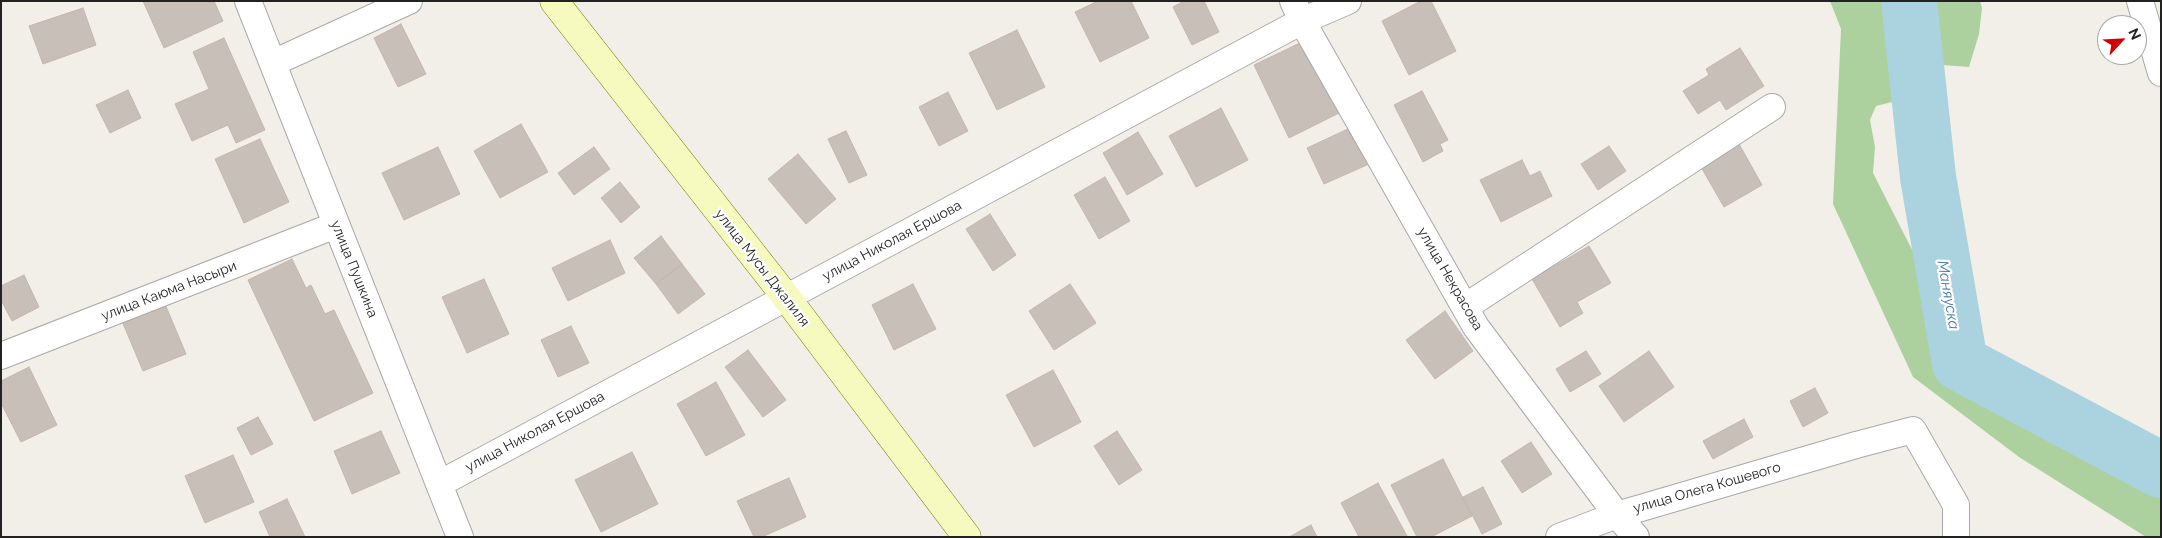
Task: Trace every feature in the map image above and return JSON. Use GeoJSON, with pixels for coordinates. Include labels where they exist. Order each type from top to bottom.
{"type":"FeatureCollection","features":[{"type":"Feature","properties":{"kind":"main road","name":"улица Мусы Джалиля"},"geometry":{"type":"LineString","coordinates":[[554,1],[786,298],[967,537]]}},
{"type":"Feature","properties":{"kind":"street","name":"улица Пушкина"},"geometry":{"type":"LineString","coordinates":[[248,1],[460,537]]}},
{"type":"Feature","properties":{"kind":"street"},"geometry":{"type":"LineString","coordinates":[[273,63],[409,1]]}},
{"type":"Feature","properties":{"kind":"street","name":"улица Николая Ершова"},"geometry":{"type":"LineString","coordinates":[[438,484],[786,298],[1298,11],[1348,1]]}},
{"type":"Feature","properties":{"kind":"street"},"geometry":{"type":"LineString","coordinates":[[2140,1],[2161,73]]}},
{"type":"Feature","properties":{"kind":"street","name":"улица Некрасова"},"geometry":{"type":"LineString","coordinates":[[1298,11],[1476,327],[1617,515],[1636,537]]}},
{"type":"Feature","properties":{"kind":"street"},"geometry":{"type":"LineString","coordinates":[[1465,307],[1772,107]]}},
{"type":"Feature","properties":{"kind":"street","name":"улица Каюма Насыри"},"geometry":{"type":"LineString","coordinates":[[1,356],[336,225]]}},
{"type":"Feature","properties":{"kind":"street","name":"улица Олега Кошевого"},"geometry":{"type":"LineString","coordinates":[[1559,537],[1617,515],[1856,444],[1913,430],[1956,505],[1956,537]]}},
{"type":"Feature","properties":{"kind":"green space"},"geometry":{"type":"Polygon","coordinates":[[[1830,1],[1980,1],[1982,8],[1979,34],[1969,67],[1942,65],[1931,70],[1892,102],[1876,106],[1870,120],[1875,147],[1873,173],[1928,281],[1936,307],[1979,353],[2026,389],[2113,429],[2161,454],[2161,537],[2146,537],[2019,457],[1913,377],[1833,204],[1841,29],[1830,1]]]}},
{"type":"Feature","properties":{"kind":"building"},"geometry":{"type":"Polygon","coordinates":[[[143,1],[214,1],[223,21],[164,48],[143,1]]]}},
{"type":"Feature","properties":{"kind":"building"},"geometry":{"type":"Polygon","coordinates":[[[1098,1],[1131,1],[1149,38],[1100,62],[1075,12],[1098,1]]]}},
{"type":"Feature","properties":{"kind":"building"},"geometry":{"type":"Polygon","coordinates":[[[1184,1],[1204,1],[1219,32],[1192,45],[1173,7],[1184,1]]]}},
{"type":"Feature","properties":{"kind":"building"},"geometry":{"type":"Polygon","coordinates":[[[1421,1],[1431,1],[1456,51],[1409,75],[1382,21],[1421,1]]]}},
{"type":"Feature","properties":{"kind":"building"},"geometry":{"type":"Polygon","coordinates":[[[83,8],[96,45],[43,64],[29,26],[83,8]]]}},
{"type":"Feature","properties":{"kind":"building"},"geometry":{"type":"Polygon","coordinates":[[[401,24],[426,74],[398,87],[374,38],[401,24]]]}},
{"type":"Feature","properties":{"kind":"building"},"geometry":{"type":"Polygon","coordinates":[[[1017,30],[1045,87],[997,110],[969,53],[1017,30]]]}},
{"type":"Feature","properties":{"kind":"building"},"geometry":{"type":"Polygon","coordinates":[[[224,38],[265,130],[236,143],[228,125],[192,141],[175,104],[209,89],[193,52],[224,38]]]}},
{"type":"Feature","properties":{"kind":"building"},"geometry":{"type":"Polygon","coordinates":[[[1306,40],[1341,112],[1289,138],[1254,65],[1306,40]]]}},
{"type":"Feature","properties":{"kind":"building"},"geometry":{"type":"Polygon","coordinates":[[[1740,48],[1764,86],[1726,110],[1720,100],[1698,114],[1683,91],[1709,75],[1706,69],[1740,48]]]}},
{"type":"Feature","properties":{"kind":"building"},"geometry":{"type":"Polygon","coordinates":[[[128,90],[141,118],[110,133],[96,105],[128,90]]]}},
{"type":"Feature","properties":{"kind":"building"},"geometry":{"type":"Polygon","coordinates":[[[1422,91],[1448,140],[1440,144],[1443,151],[1423,162],[1394,105],[1422,91]]]}},
{"type":"Feature","properties":{"kind":"building"},"geometry":{"type":"Polygon","coordinates":[[[948,92],[968,131],[939,146],[919,107],[948,92]]]}},
{"type":"Feature","properties":{"kind":"building"},"geometry":{"type":"Polygon","coordinates":[[[1221,108],[1248,160],[1196,187],[1169,136],[1221,108]]]}},
{"type":"Feature","properties":{"kind":"building"},"geometry":{"type":"Polygon","coordinates":[[[521,124],[548,172],[500,198],[474,151],[521,124]]]}},
{"type":"Feature","properties":{"kind":"building"},"geometry":{"type":"Polygon","coordinates":[[[1352,127],[1369,164],[1324,184],[1307,148],[1352,127]]]}},
{"type":"Feature","properties":{"kind":"building"},"geometry":{"type":"Polygon","coordinates":[[[846,131],[867,175],[849,183],[828,139],[846,131]]]}},
{"type":"Feature","properties":{"kind":"building"},"geometry":{"type":"Polygon","coordinates":[[[1138,132],[1163,174],[1127,195],[1103,153],[1138,132]]]}},
{"type":"Feature","properties":{"kind":"building"},"geometry":{"type":"Polygon","coordinates":[[[260,139],[289,202],[244,223],[215,159],[260,139]]]}},
{"type":"Feature","properties":{"kind":"building"},"geometry":{"type":"Polygon","coordinates":[[[1739,144],[1762,185],[1724,207],[1701,167],[1739,144]]]}},
{"type":"Feature","properties":{"kind":"building"},"geometry":{"type":"Polygon","coordinates":[[[1609,146],[1626,171],[1598,190],[1581,164],[1609,146]]]}},
{"type":"Feature","properties":{"kind":"building"},"geometry":{"type":"Polygon","coordinates":[[[438,147],[460,194],[404,220],[382,173],[438,147]]]}},
{"type":"Feature","properties":{"kind":"building"},"geometry":{"type":"Polygon","coordinates":[[[594,147],[610,169],[574,195],[558,173],[594,147]]]}},
{"type":"Feature","properties":{"kind":"building"},"geometry":{"type":"Polygon","coordinates":[[[798,154],[836,199],[806,224],[768,179],[798,154]]]}},
{"type":"Feature","properties":{"kind":"building"},"geometry":{"type":"Polygon","coordinates":[[[1522,160],[1530,176],[1540,171],[1552,196],[1501,222],[1480,180],[1522,160]]]}},
{"type":"Feature","properties":{"kind":"building"},"geometry":{"type":"Polygon","coordinates":[[[1105,177],[1130,221],[1099,239],[1074,195],[1105,177]]]}},
{"type":"Feature","properties":{"kind":"building"},"geometry":{"type":"Polygon","coordinates":[[[620,182],[640,207],[621,223],[601,198],[620,182]]]}},
{"type":"Feature","properties":{"kind":"building"},"geometry":{"type":"Polygon","coordinates":[[[990,214],[1016,255],[993,271],[966,229],[990,214]]]}},
{"type":"Feature","properties":{"kind":"building"},"geometry":{"type":"Polygon","coordinates":[[[661,236],[682,264],[656,284],[634,258],[661,236]]]}},
{"type":"Feature","properties":{"kind":"building"},"geometry":{"type":"Polygon","coordinates":[[[610,240],[625,273],[568,301],[552,268],[610,240]]]}},
{"type":"Feature","properties":{"kind":"building"},"geometry":{"type":"Polygon","coordinates":[[[1589,246],[1611,283],[1577,302],[1583,313],[1560,327],[1532,279],[1589,246]]]}},
{"type":"Feature","properties":{"kind":"building"},"geometry":{"type":"Polygon","coordinates":[[[292,259],[306,288],[311,285],[325,314],[334,310],[373,393],[314,421],[248,280],[292,259]]]}},
{"type":"Feature","properties":{"kind":"building"},"geometry":{"type":"Polygon","coordinates":[[[682,264],[705,294],[678,314],[656,284],[682,264]]]}},
{"type":"Feature","properties":{"kind":"building"},"geometry":{"type":"Polygon","coordinates":[[[24,275],[39,307],[12,321],[1,300],[1,286],[24,275]]]}},
{"type":"Feature","properties":{"kind":"building"},"geometry":{"type":"Polygon","coordinates":[[[484,279],[509,334],[467,353],[442,297],[484,279]]]}},
{"type":"Feature","properties":{"kind":"building"},"geometry":{"type":"Polygon","coordinates":[[[913,284],[936,329],[894,350],[872,305],[913,284]]]}},
{"type":"Feature","properties":{"kind":"building"},"geometry":{"type":"Polygon","coordinates":[[[1070,284],[1096,323],[1054,350],[1029,311],[1070,284]]]}},
{"type":"Feature","properties":{"kind":"building"},"geometry":{"type":"Polygon","coordinates":[[[165,304],[186,354],[143,371],[122,321],[165,304]]]}},
{"type":"Feature","properties":{"kind":"building"},"geometry":{"type":"Polygon","coordinates":[[[1445,311],[1473,351],[1435,379],[1406,340],[1445,311]]]}},
{"type":"Feature","properties":{"kind":"building"},"geometry":{"type":"Polygon","coordinates":[[[571,326],[589,363],[558,377],[541,340],[571,326]]]}},
{"type":"Feature","properties":{"kind":"building"},"geometry":{"type":"Polygon","coordinates":[[[748,350],[786,400],[763,417],[725,367],[748,350]]]}},
{"type":"Feature","properties":{"kind":"building"},"geometry":{"type":"Polygon","coordinates":[[[1586,351],[1601,374],[1570,392],[1556,369],[1586,351]]]}},
{"type":"Feature","properties":{"kind":"building"},"geometry":{"type":"Polygon","coordinates":[[[1649,351],[1674,387],[1624,422],[1599,386],[1649,351]]]}},
{"type":"Feature","properties":{"kind":"building"},"geometry":{"type":"Polygon","coordinates":[[[29,367],[57,425],[21,442],[1,403],[1,381],[29,367]]]}},
{"type":"Feature","properties":{"kind":"building"},"geometry":{"type":"Polygon","coordinates":[[[1053,370],[1081,422],[1034,447],[1006,395],[1053,370]]]}},
{"type":"Feature","properties":{"kind":"building"},"geometry":{"type":"Polygon","coordinates":[[[716,382],[745,435],[706,456],[677,404],[716,382]]]}},
{"type":"Feature","properties":{"kind":"building"},"geometry":{"type":"Polygon","coordinates":[[[1815,388],[1828,413],[1803,427],[1790,401],[1815,388]]]}},
{"type":"Feature","properties":{"kind":"building"},"geometry":{"type":"Polygon","coordinates":[[[258,417],[273,444],[251,455],[237,428],[258,417]]]}},
{"type":"Feature","properties":{"kind":"building"},"geometry":{"type":"Polygon","coordinates":[[[1744,419],[1753,437],[1713,459],[1703,441],[1744,419]]]}},
{"type":"Feature","properties":{"kind":"building"},"geometry":{"type":"Polygon","coordinates":[[[381,431],[400,473],[352,494],[334,451],[381,431]]]}},
{"type":"Feature","properties":{"kind":"building"},"geometry":{"type":"Polygon","coordinates":[[[1117,431],[1142,470],[1119,485],[1094,446],[1117,431]]]}},
{"type":"Feature","properties":{"kind":"building"},"geometry":{"type":"Polygon","coordinates":[[[1531,442],[1552,474],[1522,493],[1501,461],[1531,442]]]}},
{"type":"Feature","properties":{"kind":"building"},"geometry":{"type":"Polygon","coordinates":[[[632,452],[658,504],[601,532],[575,480],[632,452]]]}},
{"type":"Feature","properties":{"kind":"building"},"geometry":{"type":"Polygon","coordinates":[[[233,455],[254,502],[205,523],[185,476],[233,455]]]}},
{"type":"Feature","properties":{"kind":"building"},"geometry":{"type":"Polygon","coordinates":[[[1443,459],[1472,516],[1431,537],[1417,537],[1391,485],[1443,459]]]}},
{"type":"Feature","properties":{"kind":"building"},"geometry":{"type":"Polygon","coordinates":[[[789,478],[806,517],[762,537],[754,537],[737,501],[789,478]]]}},
{"type":"Feature","properties":{"kind":"building"},"geometry":{"type":"Polygon","coordinates":[[[1378,483],[1406,537],[1359,537],[1341,503],[1378,483]]]}},
{"type":"Feature","properties":{"kind":"building"},"geometry":{"type":"Polygon","coordinates":[[[1483,487],[1502,524],[1482,534],[1463,497],[1483,487]]]}},
{"type":"Feature","properties":{"kind":"building"},"geometry":{"type":"Polygon","coordinates":[[[287,499],[305,537],[270,537],[259,512],[287,499]]]}},
{"type":"Feature","properties":{"kind":"building"},"geometry":{"type":"Polygon","coordinates":[[[1311,525],[1317,537],[1289,537],[1311,525]]]}},
{"type":"Feature","properties":{"kind":"waterway","name":"Маняуска"},"geometry":{"type":"LineString","coordinates":[[1909,1],[1928,177],[1960,363],[2161,470]]}}]}
